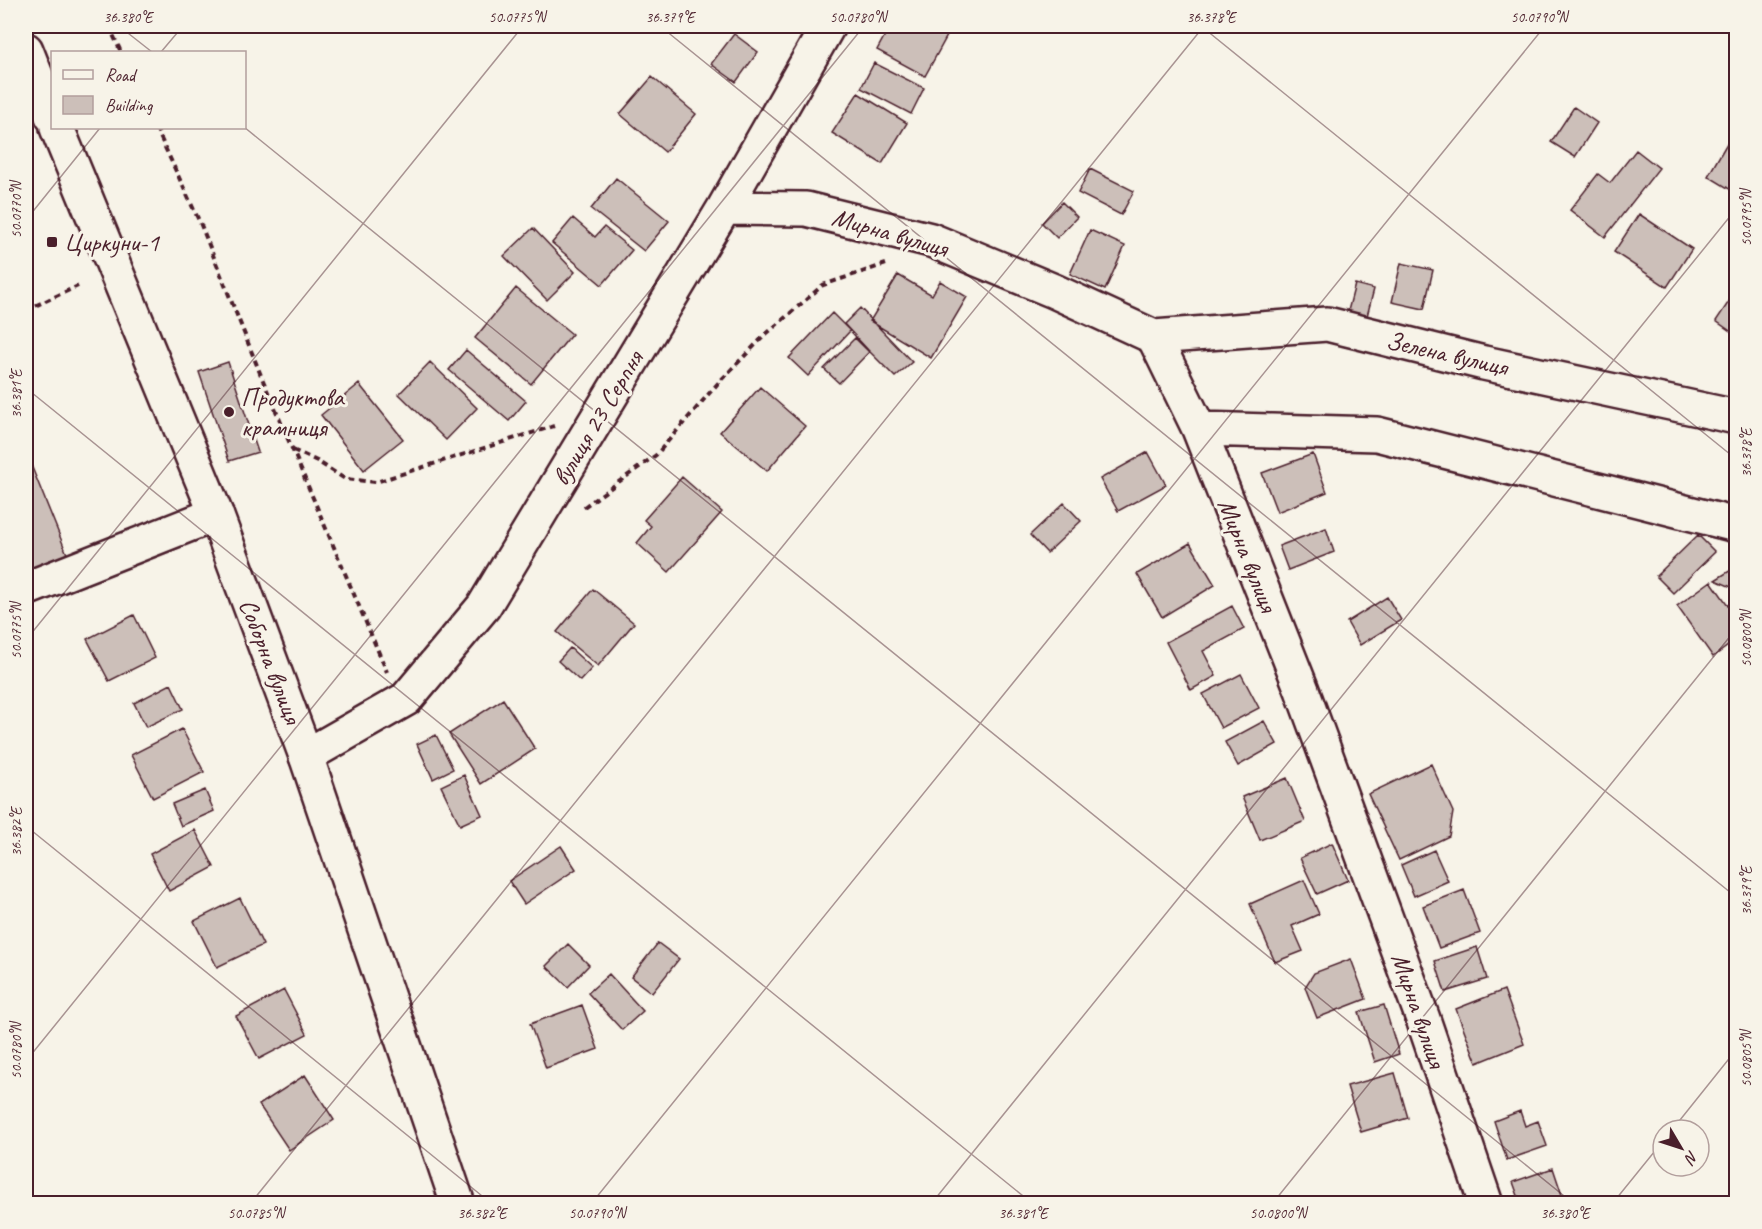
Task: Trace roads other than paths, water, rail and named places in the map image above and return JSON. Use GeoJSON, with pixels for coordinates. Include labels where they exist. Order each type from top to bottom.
{"type":"FeatureCollection","features":[{"type":"Feature","properties":{"kind":"street","name":"вулиця 23 Серпня"},"geometry":{"type":"LineString","coordinates":[[306,756],[406,699],[484,606],[724,208],[828,26]]}},
{"type":"Feature","properties":{"kind":"street"},"geometry":{"type":"LineString","coordinates":[[26,50],[51,113]]}},
{"type":"Feature","properties":{"kind":"street","name":"Соборна вулиця"},"geometry":{"type":"LineString","coordinates":[[57,129],[216,514],[306,756],[458,1203]]}},
{"type":"Feature","properties":{"kind":"street","name":"Мирна вулиця"},"geometry":{"type":"LineString","coordinates":[[724,208],[807,209],[931,240],[1054,291],[1154,337],[1198,429],[1302,690],[1423,1019],[1486,1203]]}},
{"type":"Feature","properties":{"kind":"street","name":"Зелена вулиця"},"geometry":{"type":"LineString","coordinates":[[1154,337],[1327,324],[1485,363],[1737,417]]}},
{"type":"Feature","properties":{"kind":"street"},"geometry":{"type":"LineString","coordinates":[[1198,429],[1377,434],[1737,525]]}},
{"type":"Feature","properties":{"kind":"street"},"geometry":{"type":"LineString","coordinates":[[26,589],[216,514]]}},
{"type":"Feature","properties":{"kind":"place","name":"Циркуни-1"},"geometry":{"type":"Point","coordinates":[52,242]}},
{"type":"Feature","properties":{"kind":"place","name":"Продуктова крамниця"},"geometry":{"type":"Point","coordinates":[229,412]}}]}
